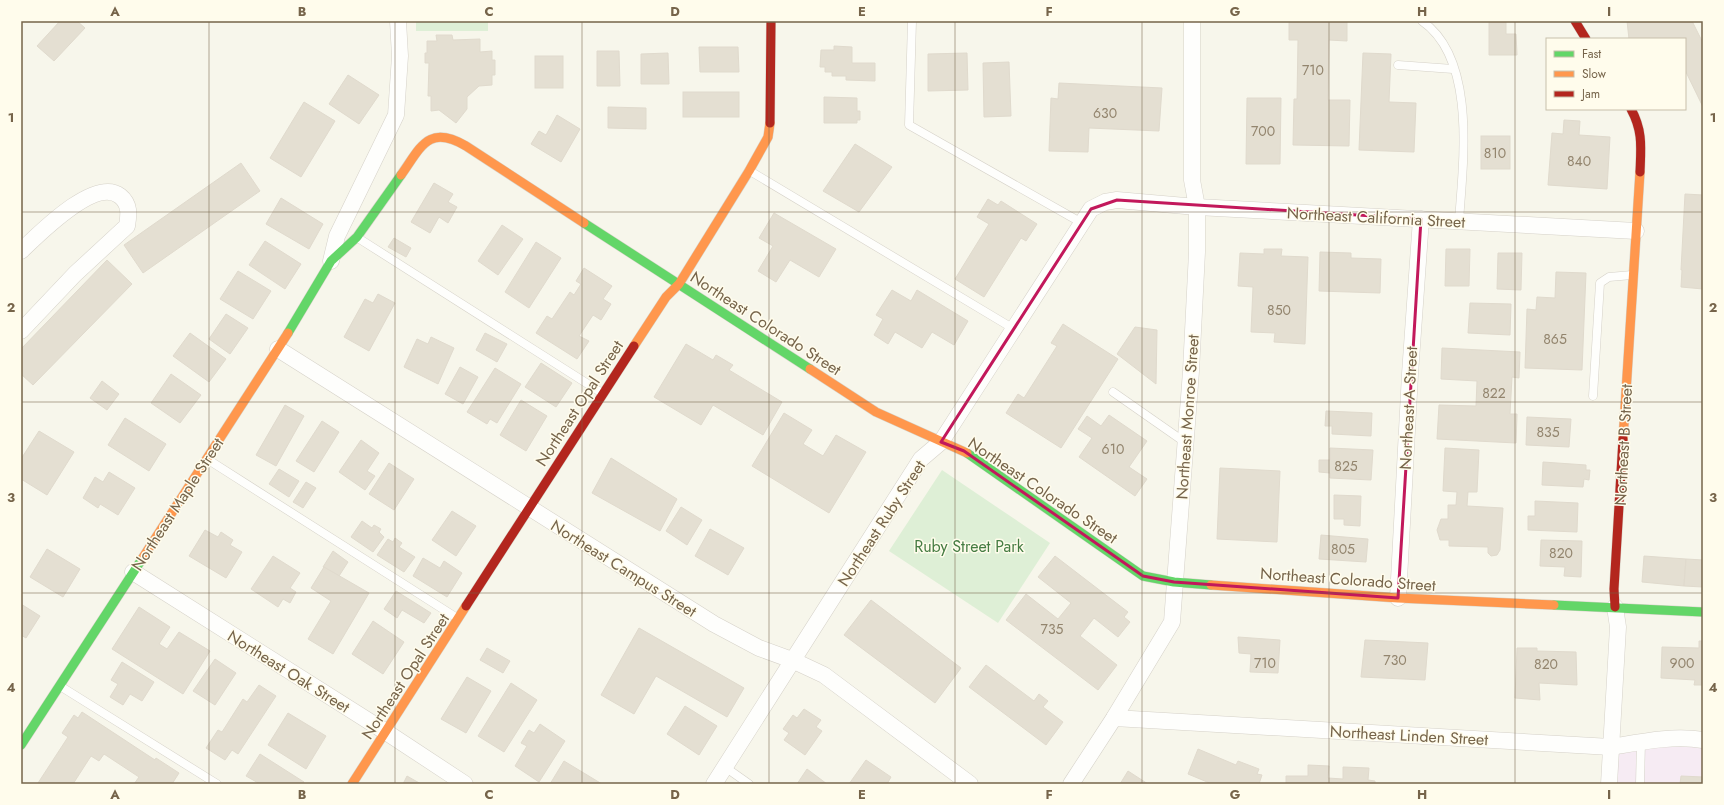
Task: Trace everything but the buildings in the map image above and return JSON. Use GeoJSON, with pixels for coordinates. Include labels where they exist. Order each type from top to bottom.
{"type":"FeatureCollection","features":[{"type":"Feature","properties":{"kind":"street","name":"Northeast Maple Street"},"geometry":{"type":"LineString","coordinates":[[331,261],[337,236],[396,115],[400,56],[398,21]]}},
{"type":"Feature","properties":{"kind":"street","name":"Northeast Opal Street"},"geometry":{"type":"LineString","coordinates":[[352,784],[459,620],[528,508],[602,393],[666,297],[679,284],[749,171],[768,137],[770,120],[771,21]]}},
{"type":"Feature","properties":{"kind":"street","name":"Northeast Monroe Street"},"geometry":{"type":"LineString","coordinates":[[1071,784],[1114,718],[1172,622],[1186,443],[1197,252],[1197,207],[1192,180],[1192,21]]}},
{"type":"Feature","properties":{"kind":"street"},"geometry":{"type":"LineString","coordinates":[[1575,21],[1585,38]]}},
{"type":"Feature","properties":{"kind":"street","name":"Northeast B Street"},"geometry":{"type":"LineString","coordinates":[[1609,784],[1618,627],[1614,589],[1636,231],[1639,208],[1642,139],[1636,118],[1632,110]]}},
{"type":"Feature","properties":{"kind":"street","name":"Northeast Colorado Street"},"geometry":{"type":"LineString","coordinates":[[425,141],[436,136],[449,136],[876,412],[964,451],[1143,576],[1174,582],[1398,598],[1703,612]]}},
{"type":"Feature","properties":{"kind":"street","name":"Northeast Maple Street"},"geometry":{"type":"LineString","coordinates":[[21,745],[278,349],[331,261],[357,237],[425,141]]}},
{"type":"Feature","properties":{"kind":"street"},"geometry":{"type":"LineString","coordinates":[[21,251],[74,204],[94,195],[107,192],[116,193],[126,201],[129,210],[127,226],[75,274],[21,331]]}},
{"type":"Feature","properties":{"kind":"street","name":"Northeast Ruby Street"},"geometry":{"type":"LineString","coordinates":[[714,784],[921,459],[941,442],[1091,209],[1105,202],[1117,200]]}},
{"type":"Feature","properties":{"kind":"street","name":"Northeast California Street"},"geometry":{"type":"LineString","coordinates":[[1117,200],[1197,207],[1636,231]]}},
{"type":"Feature","properties":{"kind":"street","name":"Northeast A Street"},"geometry":{"type":"LineString","coordinates":[[1398,598],[1410,374],[1421,219]]}},
{"type":"Feature","properties":{"kind":"street","name":"Northeast Campus Street"},"geometry":{"type":"LineString","coordinates":[[278,349],[714,624],[759,648],[792,660],[824,675],[970,784]]}},
{"type":"Feature","properties":{"kind":"street","name":"Northeast Oak Street"},"geometry":{"type":"LineString","coordinates":[[133,572],[386,732],[465,784]]}},
{"type":"Feature","properties":{"kind":"street","name":"Northeast Linden Street"},"geometry":{"type":"LineString","coordinates":[[1114,718],[1611,747],[1641,742],[1688,738],[1703,740]]}},
{"type":"Feature","properties":{"kind":"lane"},"geometry":{"type":"LineString","coordinates":[[912,21],[909,125],[1082,223]]}},
{"type":"Feature","properties":{"kind":"lane"},"geometry":{"type":"LineString","coordinates":[[1422,21],[1434,29],[1448,51],[1461,96],[1464,143],[1459,221]]}},
{"type":"Feature","properties":{"kind":"lane"},"geometry":{"type":"LineString","coordinates":[[1398,65],[1453,69]]}},
{"type":"Feature","properties":{"kind":"lane"},"geometry":{"type":"LineString","coordinates":[[749,171],[1014,329]]}},
{"type":"Feature","properties":{"kind":"lane"},"geometry":{"type":"LineString","coordinates":[[357,237],[602,393]]}},
{"type":"Feature","properties":{"kind":"lane"},"geometry":{"type":"LineString","coordinates":[[1593,396],[1600,283],[1609,277],[1634,275]]}},
{"type":"Feature","properties":{"kind":"lane"},"geometry":{"type":"LineString","coordinates":[[1113,392],[1186,443]]}},
{"type":"Feature","properties":{"kind":"lane"},"geometry":{"type":"LineString","coordinates":[[206,459],[459,620]]}},
{"type":"Feature","properties":{"kind":"lane"},"geometry":{"type":"LineString","coordinates":[[60,686],[218,784]]}},
{"type":"Feature","properties":{"kind":"lane"},"geometry":{"type":"LineString","coordinates":[[1640,784],[1641,742]]}},
{"type":"Feature","properties":{"kind":"lane"},"geometry":{"type":"LineString","coordinates":[[725,766],[749,784]]}},
{"type":"Feature","properties":{"kind":"highlighted area"},"geometry":{"type":"Polygon","coordinates":[[[1117,200],[1421,219],[1398,598],[1174,582],[1143,576],[964,451],[941,442],[1091,209],[1117,200]]]}},
{"type":"Feature","properties":{"kind":"shaded area"},"geometry":{"type":"Polygon","coordinates":[[[1647,746],[1703,746],[1703,784],[1617,784],[1618,753],[1647,746]]]}},
{"type":"Feature","properties":{"kind":"green space"},"geometry":{"type":"Polygon","coordinates":[[[416,21],[488,21],[488,31],[416,31],[416,21]]]}},
{"type":"Feature","properties":{"kind":"green space","name":"Ruby Street Park"},"geometry":{"type":"Polygon","coordinates":[[[942,470],[1050,543],[998,623],[889,551],[942,470]]]}},
{"type":"Feature","properties":{"kind":"traffic: fast"},"geometry":{"type":"LineString","coordinates":[[288,333],[331,261],[357,237],[401,175]]}},
{"type":"Feature","properties":{"kind":"traffic: fast"},"geometry":{"type":"LineString","coordinates":[[584,223],[810,369]]}},
{"type":"Feature","properties":{"kind":"traffic: fast"},"geometry":{"type":"LineString","coordinates":[[967,453],[1143,576],[1174,582],[1211,585]]}},
{"type":"Feature","properties":{"kind":"traffic: fast"},"geometry":{"type":"LineString","coordinates":[[21,745],[142,559]]}},
{"type":"Feature","properties":{"kind":"traffic: fast"},"geometry":{"type":"LineString","coordinates":[[1554,605],[1703,612]]}},
{"type":"Feature","properties":{"kind":"traffic: slow"},"geometry":{"type":"LineString","coordinates":[[634,346],[666,297],[679,284],[749,171],[768,137],[770,123]]}},
{"type":"Feature","properties":{"kind":"traffic: slow"},"geometry":{"type":"LineString","coordinates":[[401,175],[420,148],[434,138],[443,137],[466,146],[584,223]]}},
{"type":"Feature","properties":{"kind":"traffic: slow"},"geometry":{"type":"LineString","coordinates":[[1623,439],[1640,172]]}},
{"type":"Feature","properties":{"kind":"traffic: slow"},"geometry":{"type":"LineString","coordinates":[[142,559],[288,333]]}},
{"type":"Feature","properties":{"kind":"traffic: slow"},"geometry":{"type":"LineString","coordinates":[[810,369],[876,412],[967,453]]}},
{"type":"Feature","properties":{"kind":"traffic: slow"},"geometry":{"type":"LineString","coordinates":[[1211,585],[1398,598],[1554,605]]}},
{"type":"Feature","properties":{"kind":"traffic: slow"},"geometry":{"type":"LineString","coordinates":[[352,784],[466,606]]}},
{"type":"Feature","properties":{"kind":"traffic: jam"},"geometry":{"type":"LineString","coordinates":[[770,123],[771,21]]}},
{"type":"Feature","properties":{"kind":"traffic: jam"},"geometry":{"type":"LineString","coordinates":[[1575,21],[1585,38]]}},
{"type":"Feature","properties":{"kind":"traffic: jam"},"geometry":{"type":"LineString","coordinates":[[1632,110],[1638,125],[1640,139],[1640,172]]}},
{"type":"Feature","properties":{"kind":"traffic: jam"},"geometry":{"type":"LineString","coordinates":[[466,606],[634,346]]}},
{"type":"Feature","properties":{"kind":"traffic: jam"},"geometry":{"type":"LineString","coordinates":[[1615,607],[1614,589],[1623,439]]}}]}
